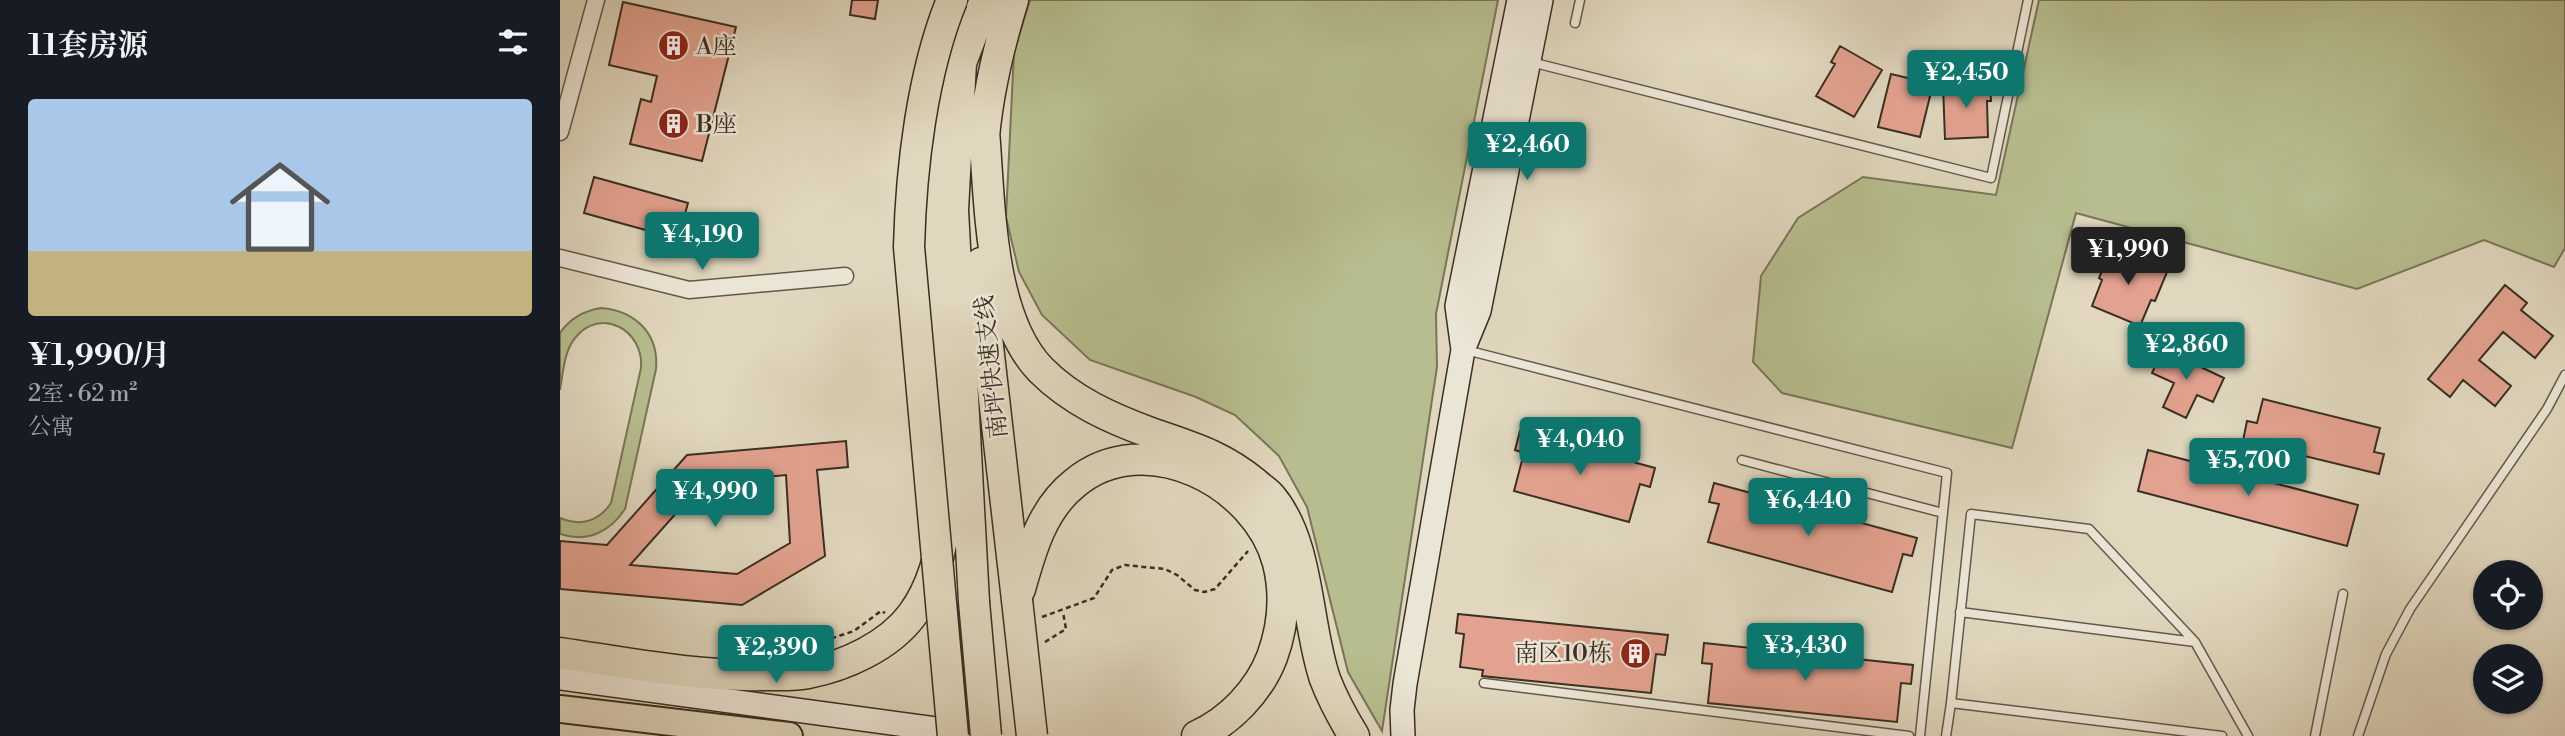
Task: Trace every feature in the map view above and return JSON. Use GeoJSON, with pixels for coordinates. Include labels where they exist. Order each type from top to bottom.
{"type":"FeatureCollection","features":[{"type":"Feature","properties":{"kind":"highway"},"geometry":{"type":"LineString","coordinates":[[952,0],[934,60],[920,123],[910,202],[909,247],[953,736]]}},
{"type":"Feature","properties":{"kind":"highway","name":"南坪快速支线"},"geometry":{"type":"LineString","coordinates":[[985,0],[961,63],[953,210],[974,602],[986,736]]}},
{"type":"Feature","properties":{"kind":"highway","name":"南坪快速支线"},"geometry":{"type":"LineString","coordinates":[[1013,0],[999,46],[984,131],[980,192],[984,311],[1032,736]]}},
{"type":"Feature","properties":{"kind":"highway"},"geometry":{"type":"LineString","coordinates":[[560,653],[732,676],[807,673],[847,661],[885,642],[912,616],[929,586],[946,510],[942,419],[929,261],[929,215],[933,170],[947,106],[961,63]]}},
{"type":"Feature","properties":{"kind":"highway"},"geometry":{"type":"LineString","coordinates":[[984,131],[995,248],[1003,295],[1010,318],[1024,346],[1040,368],[1068,393],[1102,415],[1205,451],[1234,466],[1271,497],[1290,531],[1300,563],[1325,678],[1338,709],[1354,736]]}},
{"type":"Feature","properties":{"kind":"highway"},"geometry":{"type":"LineString","coordinates":[[1017,600],[1028,558],[1042,522],[1075,482],[1102,467],[1127,460],[1158,460],[1185,467],[1221,485],[1250,510],[1265,532],[1278,561],[1283,588],[1282,620],[1267,670],[1254,691],[1232,713],[1197,736]]}},
{"type":"Feature","properties":{"kind":"main road"},"geometry":{"type":"LineString","coordinates":[[560,709],[789,736]]}},
{"type":"Feature","properties":{"kind":"street"},"geometry":{"type":"LineString","coordinates":[[560,132],[596,0]]}},
{"type":"Feature","properties":{"kind":"street"},"geometry":{"type":"LineString","coordinates":[[1403,736],[1405,684],[1463,350],[1479,311],[1518,58],[1519,0]]}},
{"type":"Feature","properties":{"kind":"street"},"geometry":{"type":"LineString","coordinates":[[1518,58],[1541,0]]}},
{"type":"Feature","properties":{"kind":"street"},"geometry":{"type":"LineString","coordinates":[[560,258],[689,290],[845,276]]}},
{"type":"Feature","properties":{"kind":"street"},"geometry":{"type":"LineString","coordinates":[[560,678],[986,736]]}},
{"type":"Feature","properties":{"kind":"lane"},"geometry":{"type":"LineString","coordinates":[[1575,23],[1580,0]]}},
{"type":"Feature","properties":{"kind":"lane"},"geometry":{"type":"LineString","coordinates":[[1518,58],[1991,178],[2028,0]]}},
{"type":"Feature","properties":{"kind":"lane"},"geometry":{"type":"LineString","coordinates":[[1463,350],[1947,473],[1920,736]]}},
{"type":"Feature","properties":{"kind":"lane"},"geometry":{"type":"LineString","coordinates":[[2358,736],[2386,654],[2410,609],[2547,410],[2565,375]]}},
{"type":"Feature","properties":{"kind":"lane"},"geometry":{"type":"LineString","coordinates":[[1742,460],[1943,513]]}},
{"type":"Feature","properties":{"kind":"lane"},"geometry":{"type":"LineString","coordinates":[[1946,736],[1971,514],[2089,529],[2195,642],[2248,736]]}},
{"type":"Feature","properties":{"kind":"lane"},"geometry":{"type":"LineString","coordinates":[[2315,736],[2343,594]]}},
{"type":"Feature","properties":{"kind":"lane"},"geometry":{"type":"LineString","coordinates":[[1961,612],[2195,642]]}},
{"type":"Feature","properties":{"kind":"lane"},"geometry":{"type":"LineString","coordinates":[[1484,683],[1909,736]]}},
{"type":"Feature","properties":{"kind":"lane"},"geometry":{"type":"LineString","coordinates":[[1951,703],[2222,736]]}},
{"type":"Feature","properties":{"kind":"path"},"geometry":{"type":"LineString","coordinates":[[1042,617],[1094,598],[1112,570],[1125,565],[1165,569],[1195,590],[1204,592],[1215,589],[1251,548]]}},
{"type":"Feature","properties":{"kind":"path"},"geometry":{"type":"LineString","coordinates":[[1045,642],[1066,629],[1063,610]]}},
{"type":"Feature","properties":{"kind":"path"},"geometry":{"type":"LineString","coordinates":[[797,650],[825,643],[854,631],[881,611],[894,617]]}},
{"type":"Feature","properties":{"kind":"green space"},"geometry":{"type":"Polygon","coordinates":[[[1030,0],[1498,0],[1436,314],[1437,367],[1382,731],[1348,672],[1307,507],[1279,456],[1235,415],[1196,397],[1090,360],[1042,315],[1019,272],[1006,217],[1014,52],[1030,0]]]}},
{"type":"Feature","properties":{"kind":"green space"},"geometry":{"type":"Polygon","coordinates":[[[2039,0],[2565,0],[2565,248],[2554,267],[2484,240],[2357,289],[2076,213],[2012,448],[1782,393],[1753,362],[1761,276],[1798,218],[1863,177],[1996,195],[2039,0]]]}},
{"type":"Feature","properties":{"kind":"green space"},"geometry":{"type":"Polygon","coordinates":[[[601,308],[625,314],[643,326],[654,345],[656,369],[625,509],[612,524],[597,534],[570,536],[560,534],[560,518],[575,522],[589,521],[601,514],[611,503],[641,368],[636,343],[628,333],[608,323],[597,324],[585,329],[571,343],[564,363],[560,390],[560,333],[578,316],[601,308]]]}},
{"type":"Feature","properties":{"kind":"building"},"geometry":{"type":"Polygon","coordinates":[[[852,0],[878,0],[875,19],[850,15],[852,0]]]}},
{"type":"Feature","properties":{"kind":"building"},"geometry":{"type":"Polygon","coordinates":[[[623,2],[736,27],[702,161],[630,144],[641,99],[651,102],[657,76],[609,65],[623,2]]]}},
{"type":"Feature","properties":{"kind":"building"},"geometry":{"type":"Polygon","coordinates":[[[1840,46],[1882,70],[1854,117],[1816,96],[1835,64],[1831,62],[1840,46]]]}},
{"type":"Feature","properties":{"kind":"building"},"geometry":{"type":"Polygon","coordinates":[[[1891,74],[1933,84],[1920,137],[1878,127],[1891,74]]]}},
{"type":"Feature","properties":{"kind":"building"},"geometry":{"type":"Polygon","coordinates":[[[1990,82],[1991,101],[1987,101],[1988,137],[1945,139],[1943,85],[1990,82]]]}},
{"type":"Feature","properties":{"kind":"building"},"geometry":{"type":"Polygon","coordinates":[[[594,177],[688,203],[678,239],[584,213],[594,177]]]}},
{"type":"Feature","properties":{"kind":"building"},"geometry":{"type":"Polygon","coordinates":[[[2111,249],[2167,272],[2155,301],[2151,300],[2140,326],[2092,306],[2102,280],[2099,278],[2111,249]]]}},
{"type":"Feature","properties":{"kind":"building"},"geometry":{"type":"Polygon","coordinates":[[[2505,285],[2527,303],[2521,310],[2553,336],[2535,358],[2503,332],[2479,360],[2511,386],[2495,406],[2463,380],[2450,397],[2428,379],[2505,285]]]}},
{"type":"Feature","properties":{"kind":"building"},"geometry":{"type":"Polygon","coordinates":[[[2163,349],[2224,378],[2213,402],[2197,395],[2186,418],[2163,407],[2174,383],[2152,373],[2163,349]]]}},
{"type":"Feature","properties":{"kind":"building"},"geometry":{"type":"Polygon","coordinates":[[[2263,399],[2380,428],[2374,452],[2384,454],[2379,474],[2243,441],[2247,421],[2257,423],[2263,399]]]}},
{"type":"Feature","properties":{"kind":"building"},"geometry":{"type":"Polygon","coordinates":[[[1520,431],[1655,468],[1650,487],[1640,484],[1629,522],[1514,491],[1524,453],[1515,450],[1520,431]]]}},
{"type":"Feature","properties":{"kind":"building"},"geometry":{"type":"Polygon","coordinates":[[[846,441],[848,467],[817,470],[825,556],[742,605],[560,589],[560,541],[607,545],[687,455],[846,441]],[[786,475],[703,483],[630,565],[737,574],[790,543],[786,475]]]}},
{"type":"Feature","properties":{"kind":"building"},"geometry":{"type":"Polygon","coordinates":[[[2148,450],[2358,505],[2347,546],[2138,491],[2148,450]]]}},
{"type":"Feature","properties":{"kind":"building"},"geometry":{"type":"Polygon","coordinates":[[[1714,483],[1917,538],[1912,556],[1903,554],[1892,592],[1708,542],[1719,504],[1709,502],[1714,483]]]}},
{"type":"Feature","properties":{"kind":"building","name":"南区10栋"},"geometry":{"type":"Polygon","coordinates":[[[1458,614],[1668,635],[1665,655],[1656,654],[1651,693],[1482,676],[1483,670],[1460,667],[1464,634],[1456,633],[1458,614]]]}},
{"type":"Feature","properties":{"kind":"building"},"geometry":{"type":"Polygon","coordinates":[[[1704,643],[1913,665],[1911,684],[1901,683],[1897,722],[1708,703],[1712,664],[1702,663],[1704,643]]]}},
{"type":"Feature","properties":{"kind":"place","name":"A座"},"geometry":{"type":"Point","coordinates":[673,46]}},
{"type":"Feature","properties":{"kind":"place","name":"B座"},"geometry":{"type":"Point","coordinates":[673,124]}},
{"type":"Feature","properties":{"kind":"place","name":"南区10栋"},"geometry":{"type":"Point","coordinates":[1635,653]}}]}
